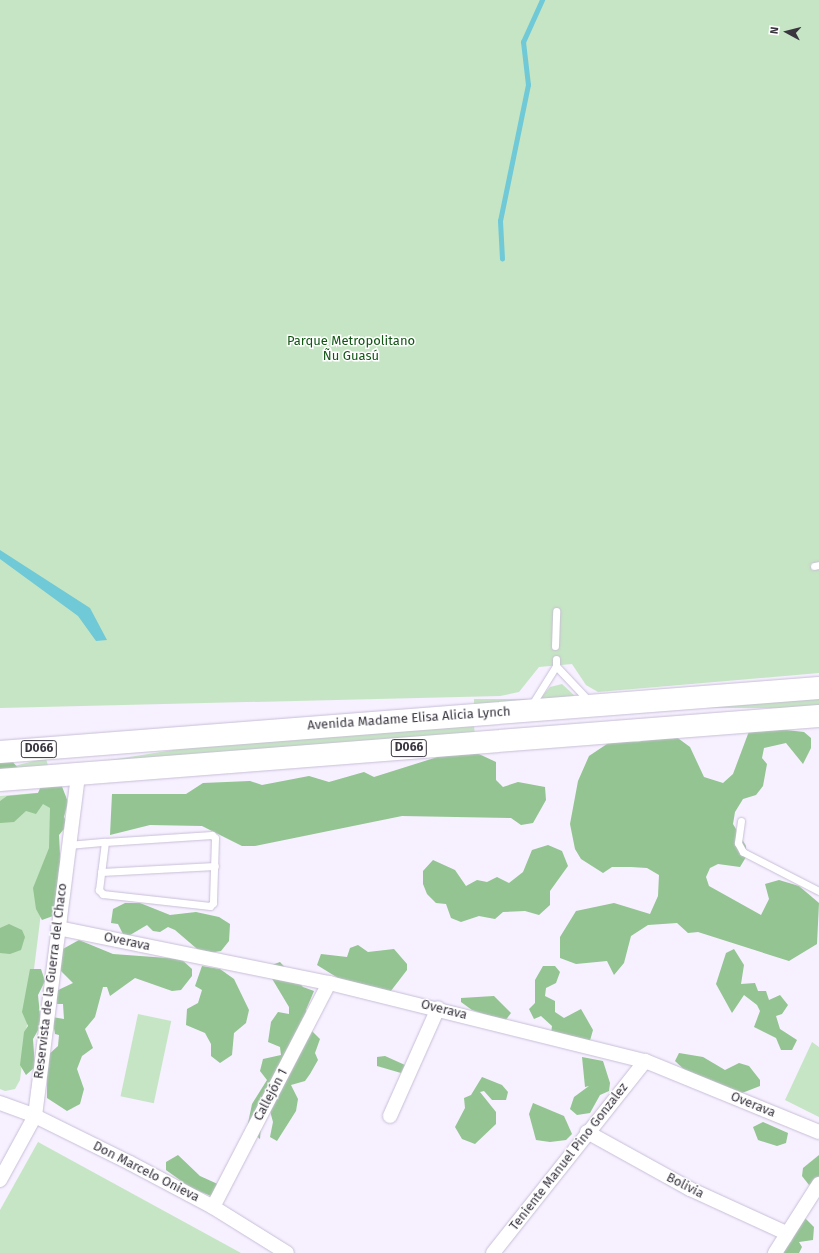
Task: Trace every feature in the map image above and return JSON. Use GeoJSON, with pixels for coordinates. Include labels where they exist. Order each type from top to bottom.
{"type":"FeatureCollection","features":[{"type":"Feature","properties":{"kind":"highway","name":"Avenida Madame Elisa Alicia Lynch"},"geometry":{"type":"LineString","coordinates":[[0,780],[77,758],[190,736],[819,688]]}},
{"type":"Feature","properties":{"kind":"highway","name":"Avenida Madame Elisa Alicia Lynch"},"geometry":{"type":"LineString","coordinates":[[0,752],[77,758],[819,716]]}},
{"type":"Feature","properties":{"kind":"street","name":"Reservista de la Guerra del Chaco"},"geometry":{"type":"LineString","coordinates":[[0,1180],[35,1116],[77,758]]}},
{"type":"Feature","properties":{"kind":"street","name":"Overava"},"geometry":{"type":"LineString","coordinates":[[58,928],[329,983],[438,1008],[645,1062],[819,1132]]}},
{"type":"Feature","properties":{"kind":"street","name":"Callejón 1"},"geometry":{"type":"LineString","coordinates":[[213,1207],[329,983]]}},
{"type":"Feature","properties":{"kind":"street"},"geometry":{"type":"LineString","coordinates":[[390,1116],[438,1008]]}},
{"type":"Feature","properties":{"kind":"street","name":"Teniente Manuel Pino Gonzalez"},"geometry":{"type":"LineString","coordinates":[[493,1253],[587,1132],[645,1062]]}},
{"type":"Feature","properties":{"kind":"street","name":"Don Marcelo Onieva"},"geometry":{"type":"LineString","coordinates":[[0,1103],[35,1116],[213,1207],[286,1253]]}},
{"type":"Feature","properties":{"kind":"street","name":"Bolivia"},"geometry":{"type":"LineString","coordinates":[[587,1132],[690,1190],[786,1233]]}},
{"type":"Feature","properties":{"kind":"street"},"geometry":{"type":"LineString","coordinates":[[775,1253],[786,1233],[819,1184]]}},
{"type":"Feature","properties":{"kind":"lane"},"geometry":{"type":"LineString","coordinates":[[556,611],[556,646]]}},
{"type":"Feature","properties":{"kind":"lane"},"geometry":{"type":"LineString","coordinates":[[529,710],[556,663],[592,705]]}},
{"type":"Feature","properties":{"kind":"lane"},"geometry":{"type":"LineString","coordinates":[[740,822],[738,843],[743,852],[819,891]]}},
{"type":"Feature","properties":{"kind":"lane"},"geometry":{"type":"LineString","coordinates":[[67,845],[105,842],[212,835],[215,838],[213,903],[210,906],[103,894],[99,890],[105,842]]}},
{"type":"Feature","properties":{"kind":"lane"},"geometry":{"type":"LineString","coordinates":[[101,872],[215,866]]}},
{"type":"Feature","properties":{"kind":"green space","name":"Parque Metropolitano Ñu Guasú"},"geometry":{"type":"Polygon","coordinates":[[[0,0],[819,0],[819,673],[598,692],[586,685],[572,664],[539,667],[519,692],[500,696],[0,708],[0,0]]]}},
{"type":"Feature","properties":{"kind":"green space"},"geometry":{"type":"Polygon","coordinates":[[[562,684],[576,697],[540,699],[550,687],[562,684]]]}},
{"type":"Feature","properties":{"kind":"green space"},"geometry":{"type":"Polygon","coordinates":[[[474,699],[819,699],[819,708],[474,708],[474,699]]]}},
{"type":"Feature","properties":{"kind":"green space"},"geometry":{"type":"Polygon","coordinates":[[[474,726],[475,735],[98,762],[186,748],[474,726]]]}},
{"type":"Feature","properties":{"kind":"green space"},"geometry":{"type":"Polygon","coordinates":[[[751,726],[804,732],[811,738],[811,748],[803,764],[786,743],[764,748],[762,758],[767,764],[763,786],[756,795],[743,799],[735,812],[733,824],[746,846],[746,857],[740,867],[718,864],[710,868],[706,877],[709,886],[761,915],[769,899],[765,884],[779,880],[799,886],[819,903],[817,944],[789,961],[698,932],[688,933],[677,923],[648,925],[631,936],[624,963],[614,975],[607,961],[576,964],[560,958],[560,937],[576,911],[614,903],[650,914],[658,896],[659,875],[647,868],[612,867],[603,873],[581,859],[575,849],[570,824],[578,781],[589,756],[613,740],[639,742],[648,738],[675,736],[690,747],[704,777],[723,783],[733,774],[751,726]]]}},
{"type":"Feature","properties":{"kind":"green space"},"geometry":{"type":"Polygon","coordinates":[[[466,748],[496,762],[496,780],[503,787],[518,782],[545,787],[546,800],[533,823],[521,825],[511,818],[402,816],[255,846],[242,846],[202,826],[150,825],[110,835],[112,794],[186,794],[203,783],[250,781],[262,785],[309,776],[329,782],[364,772],[374,777],[466,748]]]}},
{"type":"Feature","properties":{"kind":"green space"},"geometry":{"type":"Polygon","coordinates":[[[0,758],[10,759],[20,770],[0,788],[0,758]]]}},
{"type":"Feature","properties":{"kind":"green space"},"geometry":{"type":"Polygon","coordinates":[[[46,758],[48,766],[3,777],[1,769],[46,758]]]}},
{"type":"Feature","properties":{"kind":"green space"},"geometry":{"type":"Polygon","coordinates":[[[61,784],[68,802],[64,817],[68,824],[59,835],[61,873],[56,909],[53,916],[42,920],[36,909],[33,888],[49,848],[50,808],[43,804],[36,814],[26,811],[14,822],[0,823],[0,801],[7,796],[38,793],[41,786],[61,784]]]}},
{"type":"Feature","properties":{"kind":"green space"},"geometry":{"type":"Polygon","coordinates":[[[47,792],[55,802],[20,1080],[15,1089],[5,1091],[0,1089],[0,796],[47,792]]]}},
{"type":"Feature","properties":{"kind":"green space"},"geometry":{"type":"Polygon","coordinates":[[[548,845],[562,851],[568,866],[550,891],[550,905],[539,915],[525,911],[503,912],[495,919],[479,916],[461,922],[451,918],[446,904],[436,903],[427,894],[423,884],[423,871],[433,860],[455,870],[466,886],[477,880],[487,882],[497,877],[509,883],[523,872],[532,850],[548,845]]]}},
{"type":"Feature","properties":{"kind":"green space"},"geometry":{"type":"Polygon","coordinates":[[[125,903],[140,903],[170,915],[196,912],[219,917],[230,924],[229,941],[221,951],[203,954],[175,930],[168,927],[160,932],[153,931],[147,925],[125,938],[118,924],[111,923],[113,909],[125,903]]]}},
{"type":"Feature","properties":{"kind":"green space"},"geometry":{"type":"Polygon","coordinates":[[[9,924],[22,930],[25,937],[21,950],[10,954],[0,953],[0,928],[9,924]]]}},
{"type":"Feature","properties":{"kind":"green space"},"geometry":{"type":"Polygon","coordinates":[[[79,940],[113,954],[181,959],[192,969],[192,976],[181,990],[172,991],[135,978],[110,996],[107,987],[103,987],[95,1017],[85,1029],[93,1048],[82,1056],[77,1069],[84,1089],[80,1104],[67,1111],[47,1098],[47,1056],[58,1046],[59,1035],[55,1034],[52,1017],[64,1019],[63,1004],[57,1004],[54,992],[73,983],[59,969],[61,950],[79,940]]]}},
{"type":"Feature","properties":{"kind":"green space"},"geometry":{"type":"Polygon","coordinates":[[[358,945],[368,952],[394,949],[407,964],[407,970],[387,996],[338,978],[317,965],[321,954],[347,957],[350,948],[358,945]]]}},
{"type":"Feature","properties":{"kind":"green space"},"geometry":{"type":"Polygon","coordinates":[[[734,949],[744,965],[741,984],[755,983],[758,991],[766,991],[769,1000],[780,995],[788,1005],[782,1014],[776,1016],[780,1029],[797,1040],[792,1050],[781,1050],[776,1038],[754,1027],[760,1011],[757,1005],[744,995],[732,1013],[716,984],[726,953],[734,949]]]}},
{"type":"Feature","properties":{"kind":"green space"},"geometry":{"type":"Polygon","coordinates":[[[280,962],[303,987],[314,991],[306,1010],[310,1029],[320,1039],[315,1053],[318,1060],[310,1074],[305,1081],[291,1085],[298,1099],[296,1111],[277,1141],[270,1137],[273,1122],[270,1111],[262,1112],[260,1139],[247,1128],[252,1104],[267,1080],[260,1071],[263,1059],[281,1055],[280,1047],[268,1042],[271,1022],[278,1012],[289,1014],[289,1007],[271,977],[269,966],[280,962]]]}},
{"type":"Feature","properties":{"kind":"green space"},"geometry":{"type":"Polygon","coordinates":[[[202,966],[220,969],[234,979],[249,1010],[246,1023],[234,1033],[232,1055],[220,1063],[211,1056],[211,1044],[205,1033],[186,1025],[187,1009],[198,1003],[202,990],[195,986],[202,966]]]}},
{"type":"Feature","properties":{"kind":"green space"},"geometry":{"type":"Polygon","coordinates":[[[543,966],[555,966],[560,972],[556,983],[546,988],[545,996],[555,1001],[555,1012],[564,1018],[581,1009],[593,1030],[589,1044],[551,1034],[552,1026],[541,1016],[534,1019],[529,1009],[535,1003],[535,980],[543,966]]]}},
{"type":"Feature","properties":{"kind":"green space"},"geometry":{"type":"Polygon","coordinates":[[[30,969],[41,969],[45,981],[38,995],[41,1025],[33,1039],[35,1067],[26,1075],[20,1065],[24,1032],[28,1026],[22,1012],[30,969]]]}},
{"type":"Feature","properties":{"kind":"green space"},"geometry":{"type":"Polygon","coordinates":[[[494,996],[511,1013],[505,1021],[472,1010],[461,1002],[461,998],[494,996]]]}},
{"type":"Feature","properties":{"kind":"green space"},"geometry":{"type":"Polygon","coordinates":[[[138,1014],[171,1021],[154,1103],[121,1096],[138,1014]]]}},
{"type":"Feature","properties":{"kind":"green space"},"geometry":{"type":"Polygon","coordinates":[[[812,1042],[819,1047],[819,1117],[785,1100],[812,1042]]]}},
{"type":"Feature","properties":{"kind":"green space"},"geometry":{"type":"Polygon","coordinates":[[[679,1053],[703,1057],[725,1070],[739,1063],[749,1066],[760,1080],[760,1086],[742,1093],[691,1076],[675,1061],[679,1053]]]}},
{"type":"Feature","properties":{"kind":"green space"},"geometry":{"type":"Polygon","coordinates":[[[385,1056],[405,1065],[401,1073],[377,1066],[377,1057],[385,1056]]]}},
{"type":"Feature","properties":{"kind":"green space"},"geometry":{"type":"Polygon","coordinates":[[[582,1057],[603,1061],[610,1083],[609,1091],[600,1095],[590,1113],[577,1115],[570,1109],[574,1097],[589,1086],[585,1087],[582,1057]]]}},
{"type":"Feature","properties":{"kind":"green space"},"geometry":{"type":"Polygon","coordinates":[[[482,1077],[502,1085],[508,1092],[506,1100],[492,1100],[484,1091],[480,1092],[496,1112],[496,1124],[475,1144],[462,1139],[455,1127],[465,1108],[464,1098],[471,1095],[482,1077]]]}},
{"type":"Feature","properties":{"kind":"green space"},"geometry":{"type":"Polygon","coordinates":[[[533,1103],[564,1116],[572,1134],[566,1140],[550,1142],[536,1140],[529,1114],[533,1103]]]}},
{"type":"Feature","properties":{"kind":"green space"},"geometry":{"type":"Polygon","coordinates":[[[763,1122],[788,1133],[786,1143],[777,1146],[758,1140],[753,1127],[763,1122]]]}},
{"type":"Feature","properties":{"kind":"green space"},"geometry":{"type":"Polygon","coordinates":[[[38,1142],[241,1253],[0,1253],[0,1210],[38,1142]]]}},
{"type":"Feature","properties":{"kind":"green space"},"geometry":{"type":"Polygon","coordinates":[[[178,1155],[200,1176],[222,1186],[221,1200],[191,1188],[166,1170],[166,1162],[178,1155]]]}},
{"type":"Feature","properties":{"kind":"green space"},"geometry":{"type":"Polygon","coordinates":[[[819,1155],[819,1179],[809,1185],[802,1176],[803,1168],[819,1155]]]}},
{"type":"Feature","properties":{"kind":"green space"},"geometry":{"type":"Polygon","coordinates":[[[803,1216],[814,1227],[813,1240],[799,1242],[802,1247],[799,1253],[769,1253],[780,1244],[791,1242],[803,1216]]]}},
{"type":"Feature","properties":{"kind":"water"},"geometry":{"type":"Polygon","coordinates":[[[0,550],[90,608],[107,640],[96,641],[78,616],[0,559],[0,550]]]}},
{"type":"Feature","properties":{"kind":"waterway"},"geometry":{"type":"LineString","coordinates":[[502,259],[500,221],[528,85],[523,42],[542,0]]}}]}
